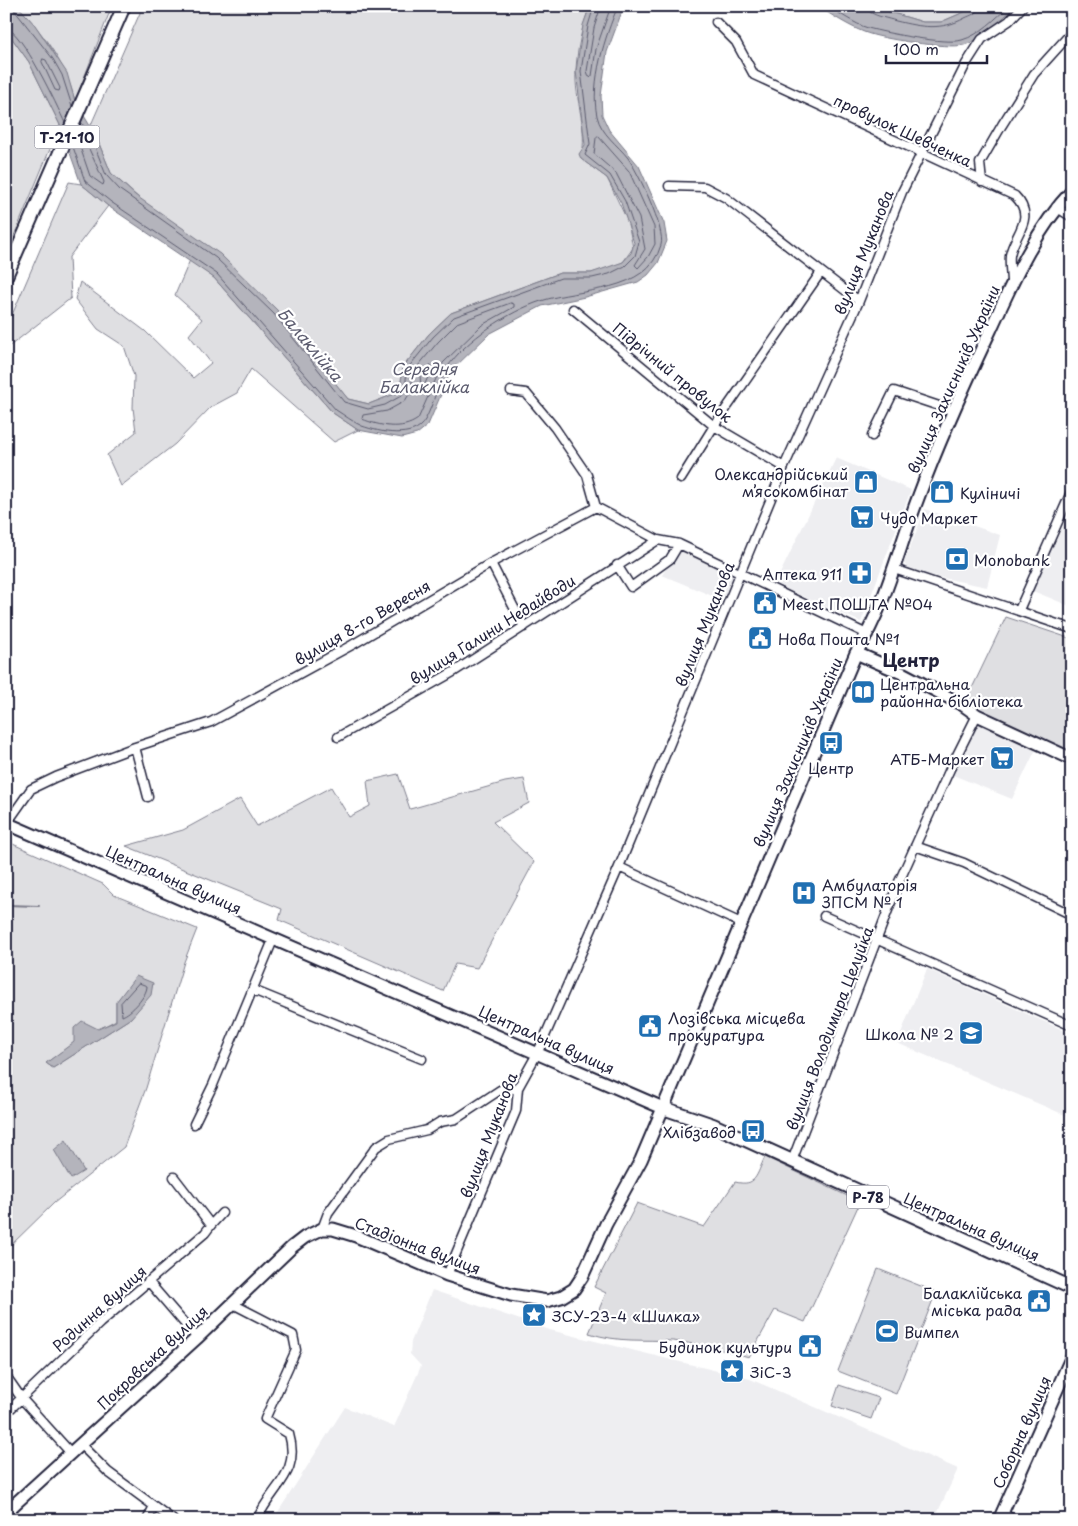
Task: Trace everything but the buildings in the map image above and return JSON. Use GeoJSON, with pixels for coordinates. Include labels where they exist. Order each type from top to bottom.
{"type":"FeatureCollection","features":[{"type":"Feature","properties":{"kind":"main road","name":"Т-21-10"},"geometry":{"type":"LineString","coordinates":[[6,276],[124,6]]}},
{"type":"Feature","properties":{"kind":"main road","name":"Центральна вулиця"},"geometry":{"type":"LineString","coordinates":[[663,1108],[713,1125],[1072,1288]]}},
{"type":"Feature","properties":{"kind":"street","name":"вулиця Муканова"},"geometry":{"type":"LineString","coordinates":[[447,1275],[516,1111],[518,1088],[538,1052],[619,867],[784,467],[859,301],[899,200],[966,64],[982,39],[1009,21],[1023,6]]}},
{"type":"Feature","properties":{"kind":"street","name":"провулок Шевченка"},"geometry":{"type":"LineString","coordinates":[[716,22],[736,42],[754,75],[1015,196],[1022,203],[1025,213],[1019,236],[1010,254],[1012,284]]}},
{"type":"Feature","properties":{"kind":"street"},"geometry":{"type":"LineString","coordinates":[[982,182],[980,163],[1002,125],[1034,74],[1072,32]]}},
{"type":"Feature","properties":{"kind":"street"},"geometry":{"type":"LineString","coordinates":[[669,186],[705,187],[726,198],[859,301]]}},
{"type":"Feature","properties":{"kind":"street","name":"вулиця Захисників України"},"geometry":{"type":"LineString","coordinates":[[561,1297],[574,1289],[582,1278],[606,1224],[641,1160],[856,652],[868,634],[894,570],[917,499],[1012,284],[1056,207],[1072,191]]}},
{"type":"Feature","properties":{"kind":"street"},"geometry":{"type":"LineString","coordinates":[[1056,207],[1072,217]]}},
{"type":"Feature","properties":{"kind":"street"},"geometry":{"type":"LineString","coordinates":[[681,479],[714,426],[821,272]]}},
{"type":"Feature","properties":{"kind":"street","name":"Підрічний провулок"},"geometry":{"type":"LineString","coordinates":[[573,309],[714,426],[784,467]]}},
{"type":"Feature","properties":{"kind":"street"},"geometry":{"type":"LineString","coordinates":[[511,391],[526,393],[555,428],[587,475],[596,507],[658,540],[679,544],[868,634]]}},
{"type":"Feature","properties":{"kind":"street"},"geometry":{"type":"LineString","coordinates":[[872,436],[894,391],[954,412]]}},
{"type":"Feature","properties":{"kind":"street"},"geometry":{"type":"LineString","coordinates":[[1019,610],[1072,490]]}},
{"type":"Feature","properties":{"kind":"street","name":"вулиця 8-го Вересня"},"geometry":{"type":"LineString","coordinates":[[7,823],[31,789],[56,776],[211,722],[352,645],[491,563],[596,507]]}},
{"type":"Feature","properties":{"kind":"street","name":"вулиця Галини Недайводи"},"geometry":{"type":"LineString","coordinates":[[338,737],[455,671],[658,540]]}},
{"type":"Feature","properties":{"kind":"street"},"geometry":{"type":"LineString","coordinates":[[617,565],[631,588],[670,559],[679,544]]}},
{"type":"Feature","properties":{"kind":"street"},"geometry":{"type":"LineString","coordinates":[[491,563],[524,627]]}},
{"type":"Feature","properties":{"kind":"street"},"geometry":{"type":"LineString","coordinates":[[894,570],[1072,629]]}},
{"type":"Feature","properties":{"kind":"street"},"geometry":{"type":"LineString","coordinates":[[856,652],[963,704],[977,715],[1072,759]]}},
{"type":"Feature","properties":{"kind":"street","name":"вулиця Володимира Целуйка"},"geometry":{"type":"LineString","coordinates":[[792,1161],[915,846],[977,715]]}},
{"type":"Feature","properties":{"kind":"street"},"geometry":{"type":"LineString","coordinates":[[135,747],[148,796]]}},
{"type":"Feature","properties":{"kind":"street","name":"Центральна вулиця"},"geometry":{"type":"LineString","coordinates":[[7,823],[272,940],[538,1052],[663,1108]]}},
{"type":"Feature","properties":{"kind":"street"},"geometry":{"type":"LineString","coordinates":[[915,846],[964,863],[1072,914]]}},
{"type":"Feature","properties":{"kind":"street"},"geometry":{"type":"LineString","coordinates":[[619,867],[741,923]]}},
{"type":"Feature","properties":{"kind":"street"},"geometry":{"type":"LineString","coordinates":[[824,916],[1071,1023]]}},
{"type":"Feature","properties":{"kind":"street"},"geometry":{"type":"LineString","coordinates":[[194,1124],[253,990],[272,940]]}},
{"type":"Feature","properties":{"kind":"street"},"geometry":{"type":"LineString","coordinates":[[253,990],[422,1059]]}},
{"type":"Feature","properties":{"kind":"street"},"geometry":{"type":"LineString","coordinates":[[322,1229],[328,1213],[376,1147],[390,1139],[427,1130],[440,1122],[456,1119],[500,1090],[518,1088]]}},
{"type":"Feature","properties":{"kind":"street"},"geometry":{"type":"LineString","coordinates":[[174,1177],[211,1225]]}},
{"type":"Feature","properties":{"kind":"street","name":"Родинна вулиця"},"geometry":{"type":"LineString","coordinates":[[6,1413],[100,1323],[148,1282],[222,1213]]}},
{"type":"Feature","properties":{"kind":"street","name":"Стадіонна вулиця"},"geometry":{"type":"LineString","coordinates":[[322,1229],[333,1229],[356,1236],[447,1275],[531,1300],[547,1302],[561,1297]]}},
{"type":"Feature","properties":{"kind":"street","name":"Покровська вулиця"},"geometry":{"type":"LineString","coordinates":[[6,1512],[197,1338],[292,1247],[322,1229]]}},
{"type":"Feature","properties":{"kind":"street"},"geometry":{"type":"LineString","coordinates":[[148,1282],[197,1338]]}},
{"type":"Feature","properties":{"kind":"street"},"geometry":{"type":"LineString","coordinates":[[233,1304],[293,1335],[296,1350],[265,1419],[289,1434],[292,1447],[291,1466],[257,1520]]}},
{"type":"Feature","properties":{"kind":"street","name":"Соборна вулиця"},"geometry":{"type":"LineString","coordinates":[[1000,1516],[1072,1356]]}},
{"type":"Feature","properties":{"kind":"street"},"geometry":{"type":"LineString","coordinates":[[6,1376],[22,1399],[70,1452]]}},
{"type":"Feature","properties":{"kind":"street"},"geometry":{"type":"LineString","coordinates":[[80,1444],[108,1472],[173,1520]]}},
{"type":"Feature","properties":{"kind":"street"},"geometry":{"type":"LineString","coordinates":[[147,1520],[154,1506]]}},
{"type":"Feature","properties":{"kind":"street"},"geometry":{"type":"LineString","coordinates":[[1000,1516],[1015,1520]]}},
{"type":"Feature","properties":{"kind":"shaded area"},"geometry":{"type":"Polygon","coordinates":[[[18,6],[112,6],[75,101],[60,62],[37,28],[18,6]]]}},
{"type":"Feature","properties":{"kind":"shaded area"},"geometry":{"type":"Polygon","coordinates":[[[143,6],[590,6],[580,38],[576,70],[583,137],[581,159],[607,178],[628,222],[633,248],[623,262],[608,269],[591,273],[560,273],[451,313],[429,334],[403,367],[400,389],[397,393],[369,404],[348,399],[304,346],[111,173],[95,134],[90,127],[143,6]]]}},
{"type":"Feature","properties":{"kind":"shaded area"},"geometry":{"type":"Polygon","coordinates":[[[869,6],[978,6],[941,22],[923,22],[869,6]]]}},
{"type":"Feature","properties":{"kind":"shaded area"},"geometry":{"type":"Polygon","coordinates":[[[6,30],[29,62],[60,125],[6,255],[6,30]]]}},
{"type":"Feature","properties":{"kind":"shaded area"},"geometry":{"type":"Polygon","coordinates":[[[69,182],[81,184],[108,206],[69,257],[71,298],[6,349],[6,329],[69,182]]]}},
{"type":"Feature","properties":{"kind":"shaded area"},"geometry":{"type":"Polygon","coordinates":[[[190,260],[214,278],[333,413],[358,430],[334,442],[251,369],[237,393],[211,407],[175,444],[121,486],[107,455],[136,432],[133,408],[134,376],[124,346],[98,329],[75,299],[80,282],[145,331],[193,378],[211,363],[189,335],[202,319],[175,295],[190,260]]]}},
{"type":"Feature","properties":{"kind":"shaded area"},"geometry":{"type":"Polygon","coordinates":[[[836,458],[911,490],[861,622],[775,584],[836,458]]]}},
{"type":"Feature","properties":{"kind":"shaded area"},"geometry":{"type":"Polygon","coordinates":[[[1072,507],[1072,607],[1033,591],[1072,507]]]}},
{"type":"Feature","properties":{"kind":"shaded area"},"geometry":{"type":"Polygon","coordinates":[[[925,509],[1000,535],[987,587],[909,571],[904,563],[925,509]]]}},
{"type":"Feature","properties":{"kind":"shaded area"},"geometry":{"type":"Polygon","coordinates":[[[679,550],[733,575],[722,600],[662,575],[679,550]]]}},
{"type":"Feature","properties":{"kind":"shaded area"},"geometry":{"type":"Polygon","coordinates":[[[1006,617],[1072,639],[1072,758],[963,707],[1006,617]]]}},
{"type":"Feature","properties":{"kind":"shaded area"},"geometry":{"type":"Polygon","coordinates":[[[982,721],[1037,747],[1012,799],[953,775],[978,723],[982,721]]]}},
{"type":"Feature","properties":{"kind":"shaded area"},"geometry":{"type":"Polygon","coordinates":[[[398,774],[410,809],[505,782],[524,779],[529,803],[493,822],[534,862],[477,968],[455,964],[443,991],[279,920],[282,909],[126,846],[183,830],[240,799],[257,826],[331,787],[349,817],[370,806],[367,781],[398,774]]]}},
{"type":"Feature","properties":{"kind":"shaded area"},"geometry":{"type":"Polygon","coordinates":[[[6,841],[103,884],[114,895],[197,929],[184,962],[146,1088],[124,1147],[54,1203],[6,1250],[6,841]],[[116,1002],[116,1020],[75,1042],[46,1063],[53,1068],[131,1018],[116,1002]]]}},
{"type":"Feature","properties":{"kind":"shaded area","name":"Школа № 2"},"geometry":{"type":"Polygon","coordinates":[[[927,969],[1072,1034],[1072,1118],[897,1043],[927,969]]]}},
{"type":"Feature","properties":{"kind":"shaded area"},"geometry":{"type":"Polygon","coordinates":[[[765,1157],[860,1202],[805,1322],[775,1310],[749,1357],[683,1342],[621,1339],[589,1333],[606,1293],[594,1287],[637,1203],[704,1227],[735,1182],[748,1183],[755,1178],[765,1157]]]}},
{"type":"Feature","properties":{"kind":"shaded area","name":"Вимпел"},"geometry":{"type":"Polygon","coordinates":[[[878,1269],[936,1292],[896,1394],[838,1371],[878,1269]]]}},
{"type":"Feature","properties":{"kind":"shaded area"},"geometry":{"type":"Polygon","coordinates":[[[432,1290],[550,1330],[750,1379],[958,1469],[934,1520],[273,1520],[345,1407],[394,1427],[421,1366],[410,1354],[411,1342],[432,1290]]]}},
{"type":"Feature","properties":{"kind":"shaded area"},"geometry":{"type":"Polygon","coordinates":[[[839,1385],[879,1398],[871,1419],[832,1406],[839,1385]]]}},
{"type":"Feature","properties":{"kind":"water","name":"Середня Балаклійка"},"geometry":{"type":"Polygon","coordinates":[[[6,6],[18,6],[35,25],[67,73],[75,101],[95,134],[111,173],[135,195],[220,254],[278,311],[348,399],[369,404],[397,393],[400,389],[403,367],[429,334],[451,313],[560,273],[591,273],[623,262],[631,253],[634,243],[621,203],[607,178],[581,159],[579,154],[585,145],[576,71],[583,25],[590,6],[624,6],[607,52],[601,96],[602,115],[609,130],[639,166],[664,223],[667,241],[658,263],[648,275],[638,282],[585,297],[542,306],[489,334],[451,371],[428,425],[417,434],[402,438],[358,430],[333,413],[214,278],[108,206],[81,184],[60,125],[29,62],[6,30],[6,6]]]}},
{"type":"Feature","properties":{"kind":"water"},"geometry":{"type":"Polygon","coordinates":[[[817,6],[869,6],[923,22],[941,22],[978,6],[1016,6],[978,39],[964,45],[944,46],[914,43],[872,35],[852,27],[817,6]]]}},
{"type":"Feature","properties":{"kind":"water"},"geometry":{"type":"Polygon","coordinates":[[[136,976],[153,983],[151,995],[131,1018],[53,1068],[46,1063],[74,1042],[74,1028],[82,1021],[98,1029],[116,1021],[116,1002],[136,976]]]}},
{"type":"Feature","properties":{"kind":"water"},"geometry":{"type":"Polygon","coordinates":[[[66,1140],[84,1171],[71,1179],[54,1150],[66,1140]]]}},
{"type":"Feature","properties":{"kind":"waterway"},"geometry":{"type":"LineString","coordinates":[[6,905],[39,906]]}},
{"type":"Feature","properties":{"kind":"place","name":"Олександрійський мʼясокомбінат"},"geometry":{"type":"Point","coordinates":[866,482]}},
{"type":"Feature","properties":{"kind":"place","name":"Куліничі"},"geometry":{"type":"Point","coordinates":[942,492]}},
{"type":"Feature","properties":{"kind":"place","name":"Чудо Маркет"},"geometry":{"type":"Point","coordinates":[862,517]}},
{"type":"Feature","properties":{"kind":"place","name":"Monobank"},"geometry":{"type":"Point","coordinates":[957,559]}},
{"type":"Feature","properties":{"kind":"place","name":"Аптека 911"},"geometry":{"type":"Point","coordinates":[860,573]}},
{"type":"Feature","properties":{"kind":"place","name":"Meest ПОШТА №04"},"geometry":{"type":"Point","coordinates":[765,603]}},
{"type":"Feature","properties":{"kind":"place","name":"Нова Пошта №1"},"geometry":{"type":"Point","coordinates":[760,638]}},
{"type":"Feature","properties":{"kind":"place","name":"Центральна районна бібліотека"},"geometry":{"type":"Point","coordinates":[863,692]}},
{"type":"Feature","properties":{"kind":"place","name":"Центр"},"geometry":{"type":"Point","coordinates":[831,743]}},
{"type":"Feature","properties":{"kind":"place","name":"АТБ-Маркет"},"geometry":{"type":"Point","coordinates":[1002,758]}},
{"type":"Feature","properties":{"kind":"place","name":"Амбулаторія ЗПСМ № 1"},"geometry":{"type":"Point","coordinates":[804,893]}},
{"type":"Feature","properties":{"kind":"place","name":"Лозівська місцева прокуратура"},"geometry":{"type":"Point","coordinates":[650,1026]}},
{"type":"Feature","properties":{"kind":"place","name":"Школа № 2"},"geometry":{"type":"Point","coordinates":[971,1033]}},
{"type":"Feature","properties":{"kind":"place","name":"Хлібзавод"},"geometry":{"type":"Point","coordinates":[753,1131]}},
{"type":"Feature","properties":{"kind":"place","name":"Балаклійська міська рада"},"geometry":{"type":"Point","coordinates":[1039,1301]}},
{"type":"Feature","properties":{"kind":"place","name":"ЗСУ-23-4 «Шилка»"},"geometry":{"type":"Point","coordinates":[534,1315]}},
{"type":"Feature","properties":{"kind":"place","name":"Вимпел"},"geometry":{"type":"Point","coordinates":[887,1331]}},
{"type":"Feature","properties":{"kind":"place","name":"Будинок культури"},"geometry":{"type":"Point","coordinates":[810,1346]}},
{"type":"Feature","properties":{"kind":"place","name":"ЗіС-3"},"geometry":{"type":"Point","coordinates":[732,1371]}},
{"type":"Feature","properties":{"kind":"district","name":"Центр"},"geometry":{"type":"Point","coordinates":[911,659]}},
{"type":"Feature","properties":{"kind":"water label","name":"Балаклійка"},"geometry":{"type":"Point","coordinates":[311,344]}}]}
